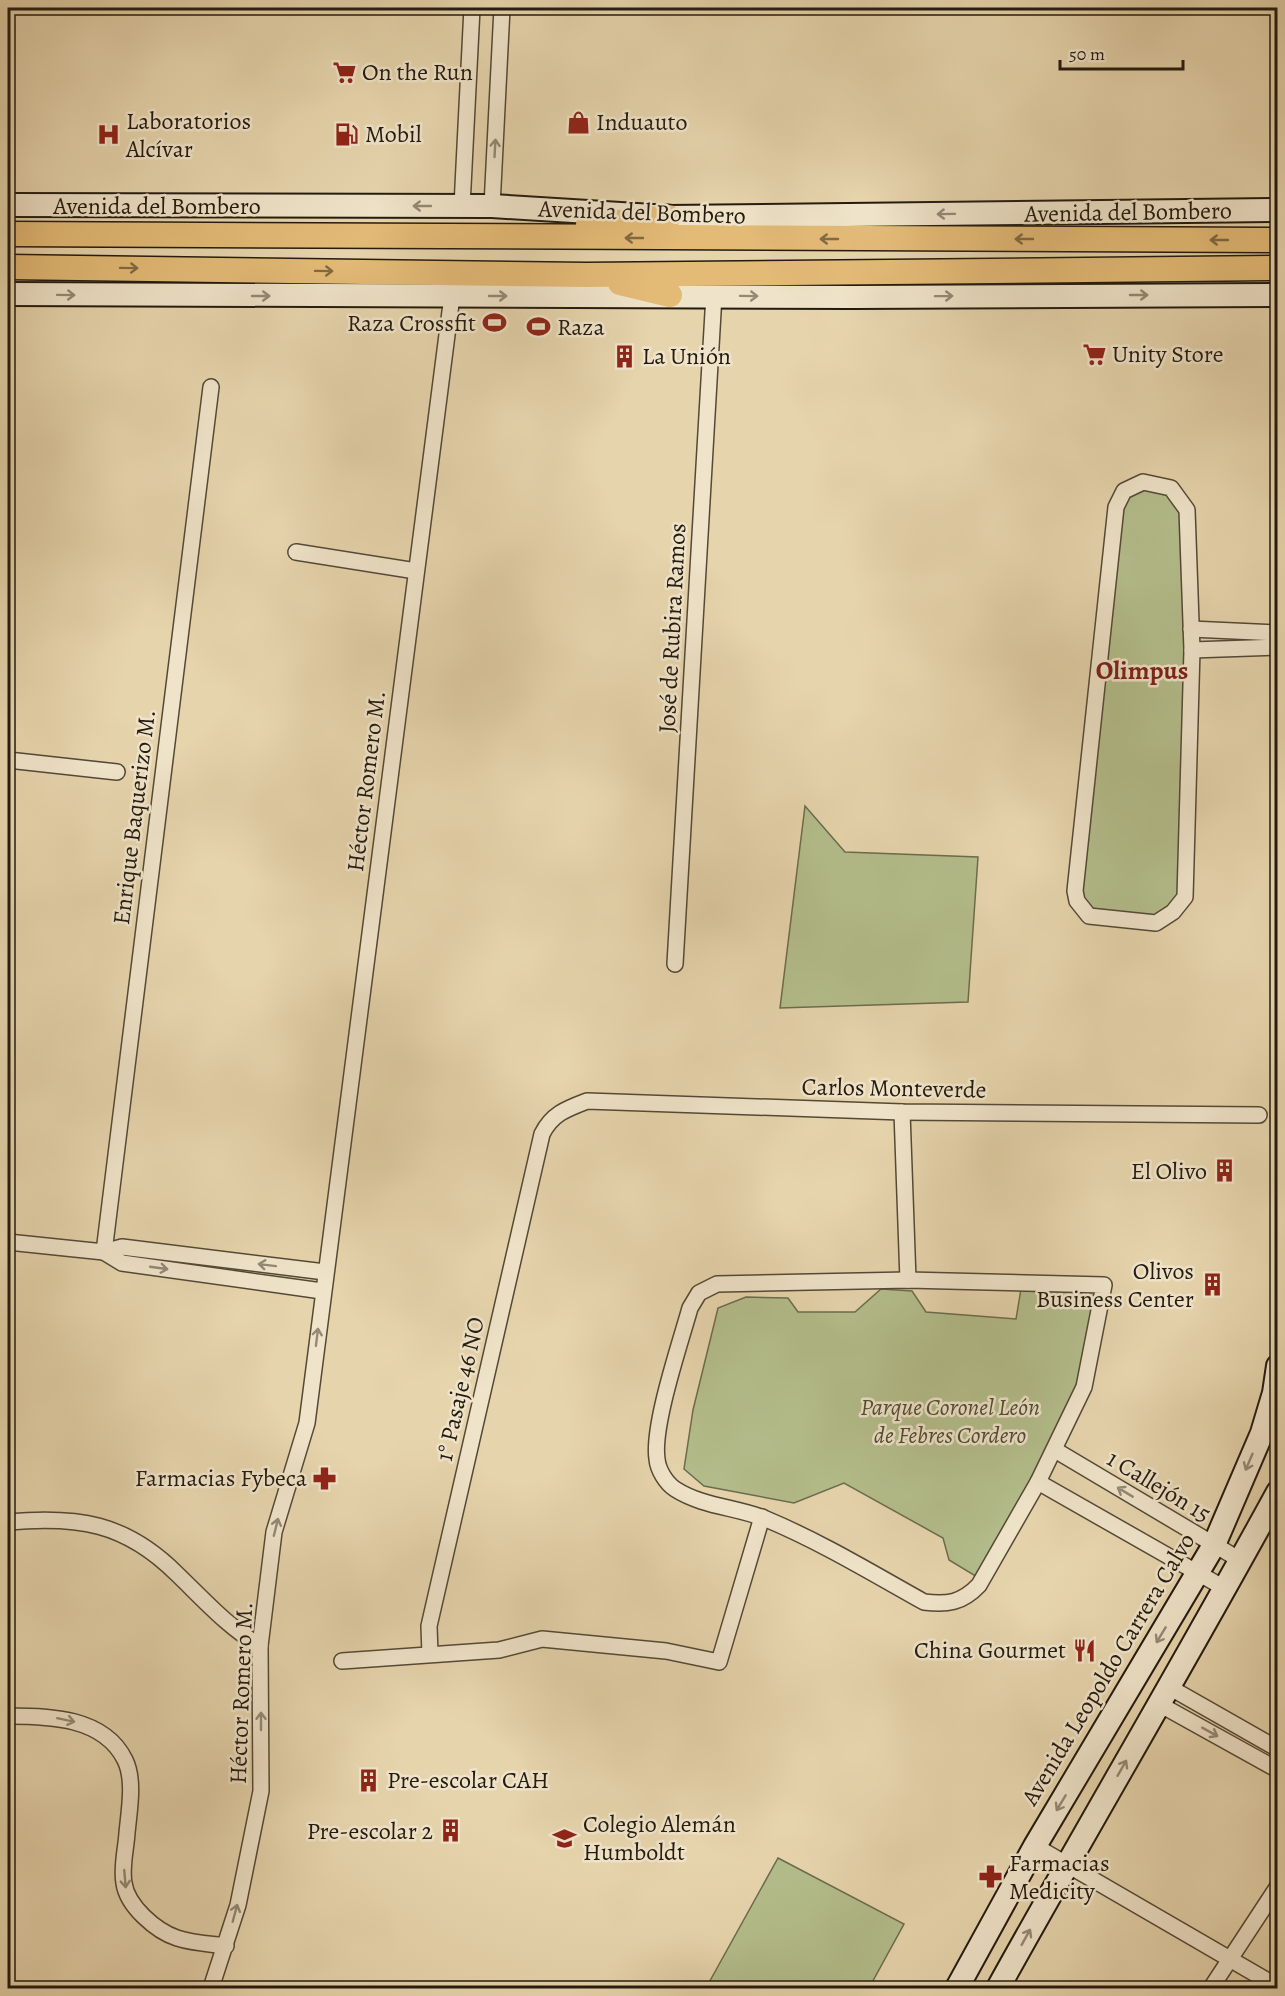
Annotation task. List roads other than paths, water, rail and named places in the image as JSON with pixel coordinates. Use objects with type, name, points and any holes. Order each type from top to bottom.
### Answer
[{"type":"main road","name":"Avenida del Bombero","points":[[8,206],[462,206],[669,217],[1278,210]]},
{"type":"main road","points":[[453,238],[669,217]]},
{"type":"main road","name":"Avenida del Bombero","points":[[8,234],[453,238],[1278,240]]},
{"type":"main road","points":[[453,238],[483,251],[535,261],[1278,259]]},
{"type":"main road","points":[[8,267],[586,274],[1278,268]]},
{"type":"main road","points":[[586,274],[670,295]]},
{"type":"main road","points":[[8,294],[1278,295]]},
{"type":"main road","name":"Avenida Leopoldo Carrera Calvo","points":[[957,1989],[1035,1846],[1214,1545],[1262,1433],[1274,1394],[1278,1366]]},
{"type":"main road","points":[[998,1989],[1066,1864],[1226,1589],[1278,1492]]},
{"type":"street","points":[[462,206],[472,8]]},
{"type":"street","points":[[492,207],[502,8]]},
{"type":"street","name":"José de Rubira Ramos","points":[[675,964],[714,295]]},
{"type":"street","name":"Héctor Romero M.","points":[[211,1989],[226,1947],[261,1791],[260,1646],[274,1532],[307,1423],[322,1291],[452,296]]},
{"type":"street","name":"Enrique Baquerizo M.","points":[[104,1252],[211,387]]},
{"type":"street","points":[[1143,482],[1171,488],[1187,510],[1191,629],[1185,897],[1173,912],[1156,923],[1089,916],[1077,901],[1075,891],[1116,507],[1124,491],[1143,482]]},
{"type":"street","points":[[296,552],[416,571]]},
{"type":"street","points":[[1191,629],[1278,633]]},
{"type":"street","points":[[1192,650],[1278,647]]},
{"type":"street","points":[[8,760],[117,772]]},
{"type":"street","name":"Carlos Monteverde","points":[[542,1134],[549,1120],[563,1110],[587,1101],[902,1112],[1259,1115]]},
{"type":"street","points":[[902,1112],[908,1280]]},
{"type":"street","name":"1° Pasaje 46 NO","points":[[430,1654],[429,1626],[542,1134]]},
{"type":"street","points":[[8,1242],[104,1252],[122,1247],[325,1272]]},
{"type":"street","points":[[104,1252],[122,1263],[322,1291]]},
{"type":"street","points":[[908,1280],[1104,1285],[1084,1387],[1055,1450],[979,1585],[965,1598],[946,1605],[924,1602],[799,1532],[762,1517],[691,1498],[672,1488],[657,1460],[656,1438],[690,1308],[699,1293],[717,1284],[908,1280]]},
{"type":"street","name":"1 Callejón 15","points":[[1055,1450],[1240,1560]]},
{"type":"street","points":[[1038,1482],[1226,1589]]},
{"type":"street","points":[[342,1661],[499,1650],[542,1639],[666,1651],[719,1662],[762,1517]]},
{"type":"street","points":[[8,1522],[75,1520],[129,1538],[168,1565],[238,1633],[260,1646]]},
{"type":"street","points":[[1164,1696],[1278,1749]]},
{"type":"street","points":[[1164,1696],[1278,1770]]},
{"type":"street","points":[[8,1716],[44,1716],[73,1721],[97,1730],[113,1743],[126,1761],[130,1788],[124,1884],[134,1905],[148,1921],[176,1937],[226,1947]]},
{"type":"street","points":[[1035,1846],[1278,1987]]},
{"type":"street","points":[[1211,1989],[1278,1886]]},
{"type":"place","name":"On the Run","points":[[344,72]]},
{"type":"place","name":"Induauto","points":[[578,122]]},
{"type":"place","name":"Mobil","points":[[347,134]]},
{"type":"place","name":"Laboratorios Alcívar","points":[[108,135]]},
{"type":"place","name":"Raza Crossfit","points":[[494,323]]},
{"type":"place","name":"Raza","points":[[539,327]]},
{"type":"place","name":"Unity Store","points":[[1094,354]]},
{"type":"place","name":"La Unión","points":[[624,356]]},
{"type":"place","name":"El Olivo","points":[[1225,1171]]},
{"type":"place","name":"Olivos Business Center","points":[[1212,1285]]},
{"type":"place","name":"Farmacias Fybeca","points":[[325,1478]]},
{"type":"place","name":"China Gourmet","points":[[1084,1650]]},
{"type":"place","name":"Pre-escolar CAH","points":[[369,1780]]},
{"type":"place","name":"Pre-escolar 2","points":[[451,1831]]},
{"type":"place","name":"Colegio Alemán Humboldt","points":[[565,1838]]},
{"type":"place","name":"Farmacias Medicity","points":[[991,1877]]},
{"type":"district","name":"Olimpus","points":[[1142,670]]},
{"type":"park label","name":"Parque Coronel León de Febres Cordero","points":[[950,1421]]}]
